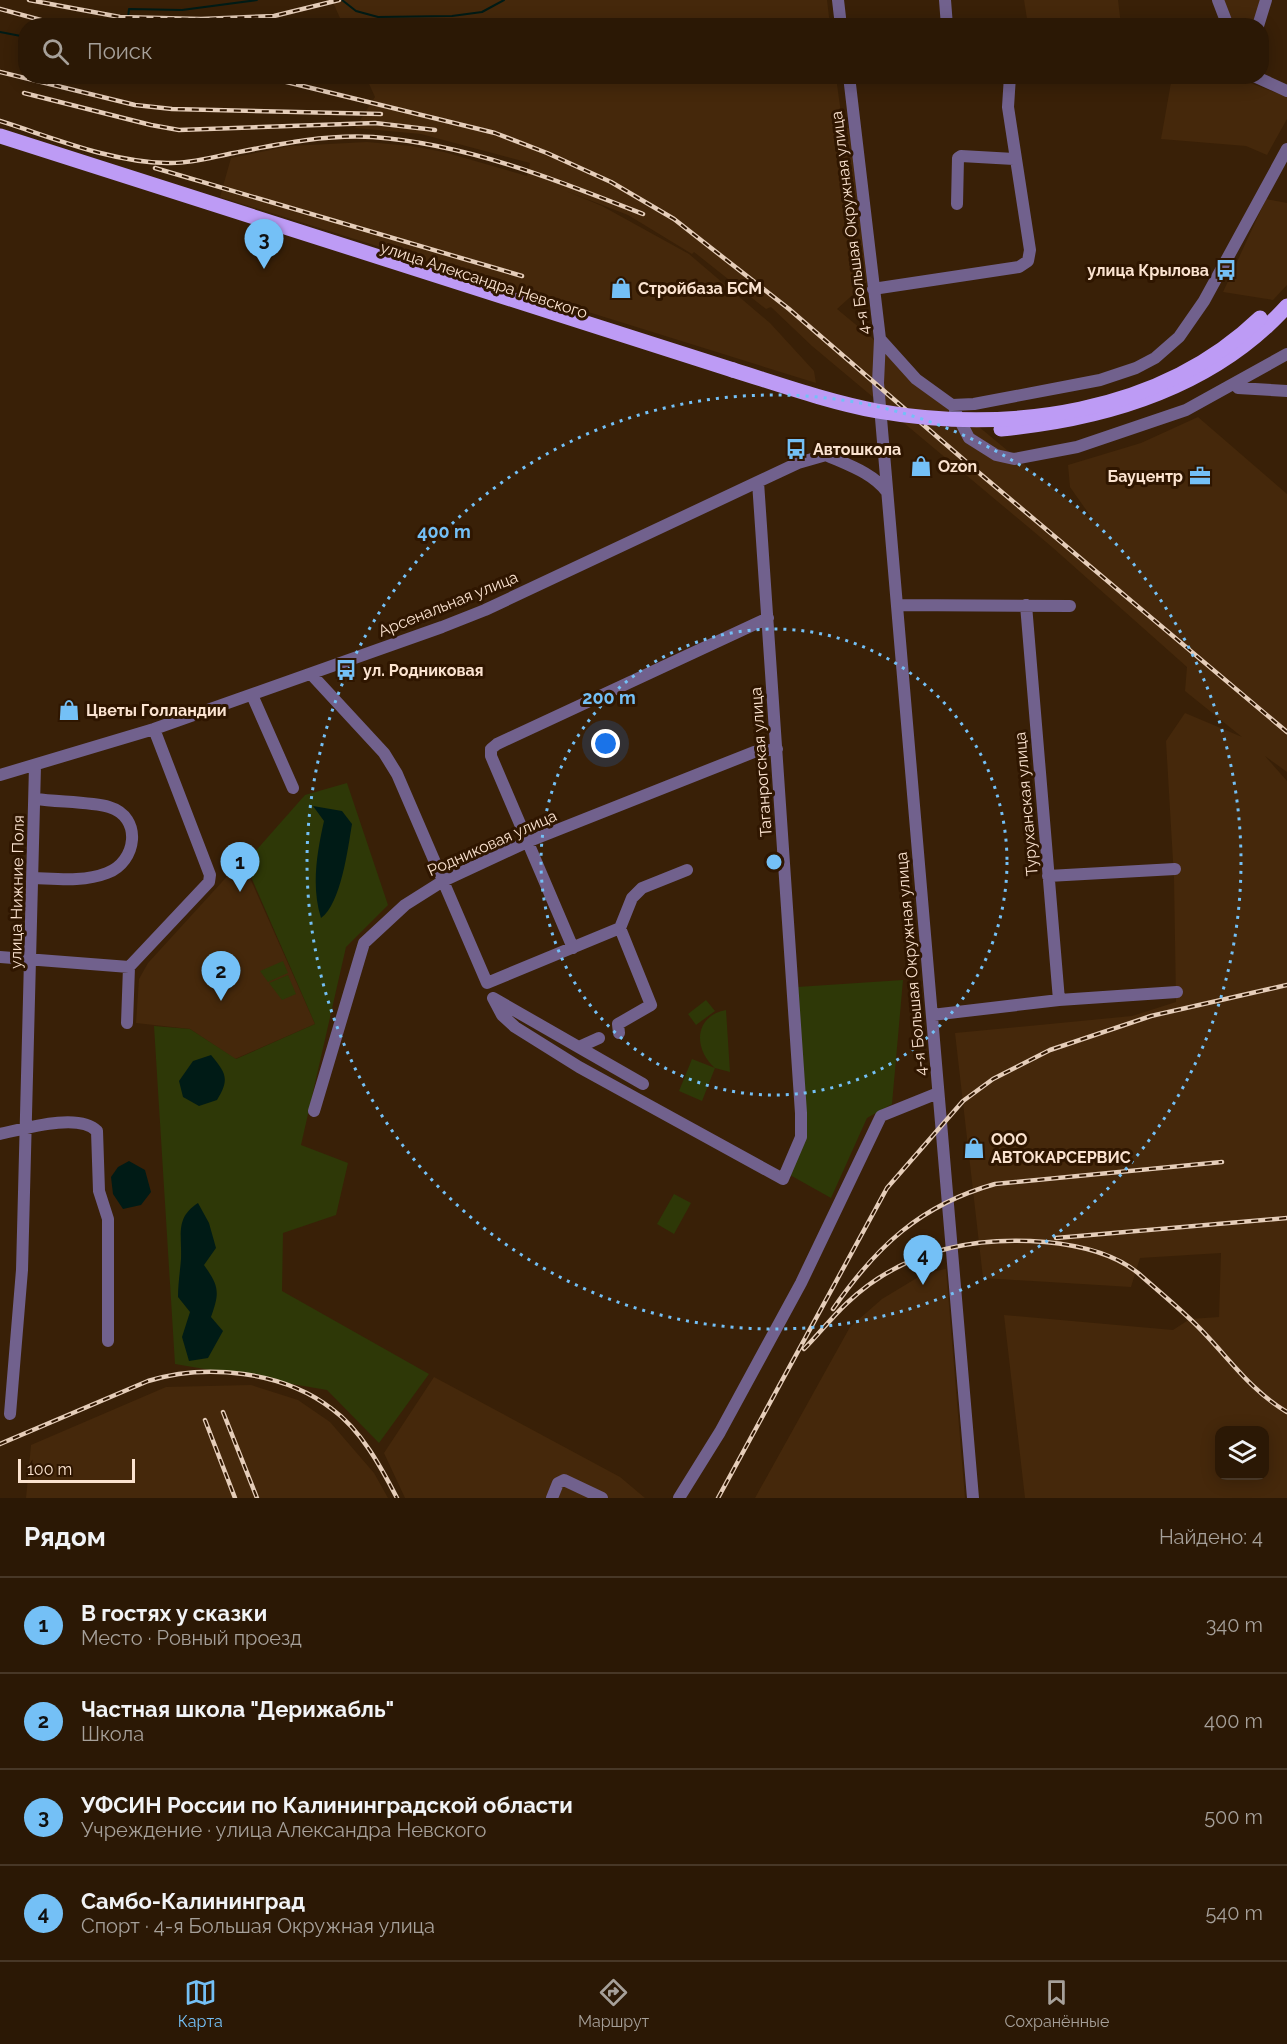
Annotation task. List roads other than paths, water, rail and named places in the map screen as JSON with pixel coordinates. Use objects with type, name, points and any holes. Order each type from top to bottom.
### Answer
[{"type":"main road","points":[[0,136],[733,374]]},
{"type":"main road","name":"улица Александра Невского","points":[[0,145],[733,374],[819,405],[906,426],[953,429],[1011,428],[1051,424],[1095,415],[1161,393],[1217,363],[1263,322]]},
{"type":"main road","points":[[1263,322],[1287,293]]},
{"type":"main road","points":[[1263,322],[1287,306]]},
{"type":"street","points":[[837,0],[840,18]]},
{"type":"street","points":[[945,0],[946,18]]},
{"type":"street","points":[[1218,0],[1225,18]]},
{"type":"street","points":[[1260,18],[1266,0]]},
{"type":"street","points":[[1269,83],[1287,91]]},
{"type":"street","name":"4-я Большая Окружная улица","points":[[850,84],[880,339],[878,383],[973,1498]]},
{"type":"street","points":[[873,289],[1019,267],[1028,261],[1030,250],[1014,159],[1008,107],[1009,84]]},
{"type":"street","points":[[1287,150],[1204,302],[1179,337],[1155,358],[1136,368],[1100,380],[957,405],[967,427],[979,445],[996,455],[1014,459],[1077,447],[1186,410],[1287,354]]},
{"type":"street","points":[[957,204],[958,159],[961,156],[1014,159]]},
{"type":"street","name":"4-я Большая Окружная улица","points":[[880,339],[916,379],[957,405]]},
{"type":"street","points":[[1270,363],[1265,373],[1269,384],[1281,390]]},
{"type":"street","points":[[1235,384],[1238,388],[1281,390]]},
{"type":"street","name":"Арсенальная улица","points":[[0,775],[154,729],[485,610],[798,463],[826,455],[874,479],[887,492]]},
{"type":"street","name":"Таганрогская улица","points":[[493,998],[502,1015],[515,1027],[579,1067],[783,1179],[801,1137],[801,1113],[758,482]]},
{"type":"street","points":[[897,605],[1070,606]]},
{"type":"street","name":"Туруханская улица","points":[[1026,605],[1059,1000]]},
{"type":"street","points":[[573,948],[491,756],[491,749],[497,744],[768,618]]},
{"type":"street","points":[[311,674],[384,753],[397,774],[493,998],[643,1084]]},
{"type":"street","points":[[252,695],[293,788]]},
{"type":"street","points":[[127,1023],[129,967],[209,882],[209,867],[154,729]]},
{"type":"street","name":"Родниковая улица","points":[[314,1111],[364,943],[405,905],[443,881],[527,842],[754,752],[777,749]]},
{"type":"street","name":"улица Нижние Поля","points":[[10,1414],[22,1270],[24,1129],[32,960],[35,766]]},
{"type":"street","points":[[34,878],[88,879],[111,872],[126,859],[132,844],[132,828],[126,817],[110,807],[36,799]]},
{"type":"street","points":[[1048,876],[1175,869]]},
{"type":"street","points":[[619,1032],[618,1024],[622,1019],[651,1005],[620,928],[632,898],[642,888],[687,870]]},
{"type":"street","points":[[487,983],[620,928]]},
{"type":"street","points":[[0,957],[129,967]]},
{"type":"street","points":[[932,1015],[1059,1000],[1177,992]]},
{"type":"street","points":[[579,1047],[599,1038]]},
{"type":"street","points":[[679,1498],[720,1432],[801,1283],[881,1116],[939,1094]]},
{"type":"street","points":[[0,1134],[53,1123],[78,1123],[93,1126],[97,1131],[99,1191],[108,1220],[108,1341]]},
{"type":"street","points":[[552,1498],[558,1483],[564,1480],[602,1498]]},
{"type":"water","points":[[313,806],[342,811],[352,824],[339,888],[328,911],[321,918],[316,882],[317,857],[324,821]]},
{"type":"water","points":[[211,1055],[223,1072],[224,1087],[217,1100],[199,1106],[183,1097],[179,1081],[193,1061]]},
{"type":"water","points":[[129,1161],[145,1170],[151,1192],[141,1205],[123,1209],[113,1194],[111,1177],[118,1167]]},
{"type":"water","points":[[198,1203],[209,1223],[216,1248],[204,1265],[213,1278],[217,1295],[211,1317],[223,1331],[208,1358],[189,1361],[182,1337],[190,1312],[178,1297],[181,1227],[186,1215]]},
{"type":"waterway","points":[[128,18],[129,9],[182,10],[257,0]]},
{"type":"waterway","points":[[342,0],[356,11],[378,17],[452,16],[482,12],[504,0]]},
{"type":"waterway","points":[[0,32],[18,35]]},
{"type":"railway","points":[[29,0],[120,17],[160,18]]},
{"type":"railway","points":[[225,18],[274,16],[339,0]]},
{"type":"railway","points":[[0,9],[33,18]]},
{"type":"railway","points":[[0,72],[18,76]]},
{"type":"railway","points":[[49,84],[135,105],[172,109],[381,114]]},
{"type":"railway","points":[[295,84],[495,133],[547,153],[611,182],[674,219],[789,309],[978,472],[1287,732]]},
{"type":"railway","points":[[24,93],[179,130],[375,123],[435,130]]},
{"type":"railway","points":[[0,121],[103,154],[146,162],[192,161],[321,138],[356,136],[408,141],[443,147],[511,165],[643,214]]},
{"type":"railway","points":[[155,168],[522,276]]},
{"type":"railway","points":[[718,1498],[887,1188],[963,1101],[993,1079],[1050,1050],[1151,1016],[1287,985]]},
{"type":"railway","points":[[833,1309],[866,1266],[902,1231],[922,1216],[968,1193],[995,1184],[1222,1162]]},
{"type":"railway","points":[[1056,1238],[1287,1218]]},
{"type":"railway","points":[[804,1349],[841,1308],[868,1285],[915,1259],[965,1245],[991,1242],[1057,1243],[1106,1255],[1138,1273],[1201,1330],[1259,1392],[1287,1412]]},
{"type":"railway","points":[[0,1444],[148,1381],[194,1372],[243,1374],[291,1386],[332,1409],[361,1438],[397,1498]]},
{"type":"railway","points":[[223,1412],[257,1498]]},
{"type":"railway","points":[[205,1420],[235,1498]]},
{"type":"place","name":"УФСИН России по Калининградской области","points":[[264,269]]},
{"type":"place","name":"улица Крылова","points":[[1226,270]]},
{"type":"place","name":"Стройбаза БСМ","points":[[621,288]]},
{"type":"place","name":"Автошкола","points":[[796,449]]},
{"type":"place","name":"Ozon","points":[[921,466]]},
{"type":"place","name":"Бауцентр","points":[[1200,476]]},
{"type":"place","name":"ул. Родниковая","points":[[346,670]]},
{"type":"place","name":"Цветы Голландии","points":[[69,710]]},
{"type":"place","name":"В гостях у сказки","points":[[240,892]]},
{"type":"place","name":"Частная школа \"Дерижабль\"","points":[[221,1001]]},
{"type":"place","name":"ООО АВТОКАРСЕРВИС","points":[[974,1148]]},
{"type":"place","name":"Самбо-Калининград","points":[[923,1285]]}]
